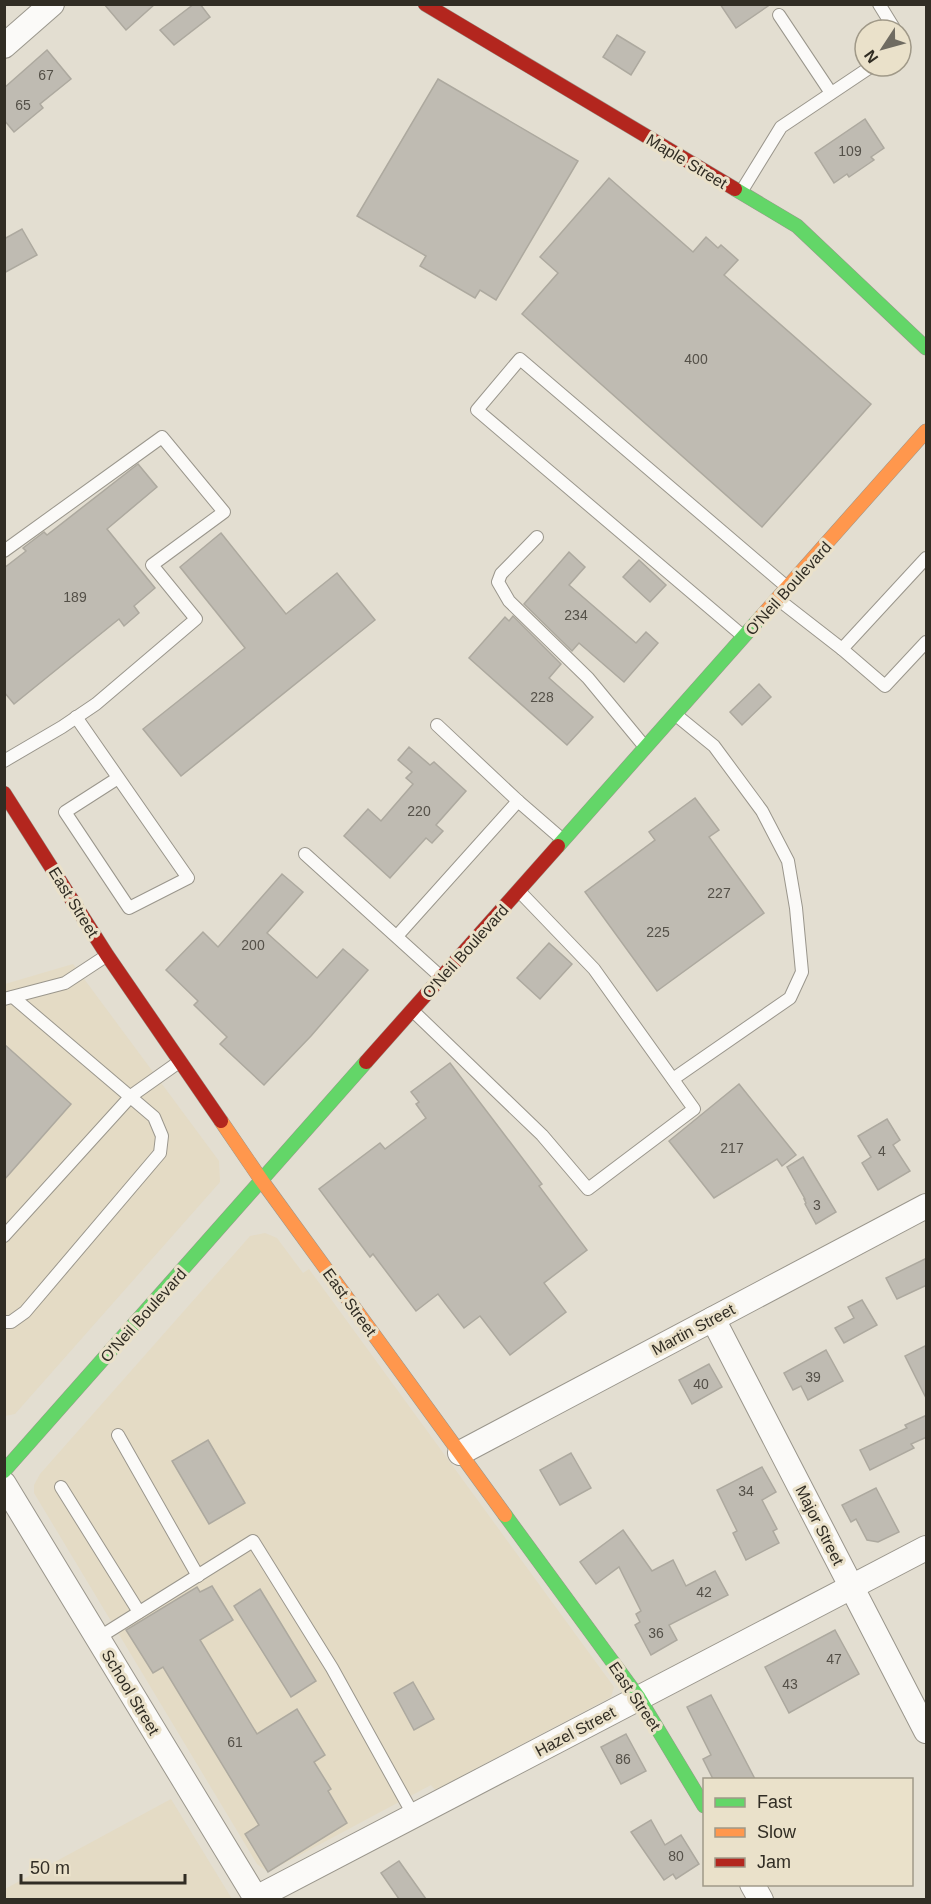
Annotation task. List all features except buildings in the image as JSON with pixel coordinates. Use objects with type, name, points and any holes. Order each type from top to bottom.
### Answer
[{"type":"main road","name":"Maple Street","points":[[425,4],[797,226],[927,348]]},
{"type":"main road","name":"O'Neil Boulevard","points":[[4,1471],[927,431]]},
{"type":"main road","name":"East Street","points":[[4,793],[107,956],[262,1181],[639,1698],[703,1803]]},
{"type":"street","points":[[4,46],[52,4]]},
{"type":"street","name":"Martin Street","points":[[460,1453],[927,1206]]},
{"type":"street","name":"Major Street","points":[[713,1319],[927,1731]]},
{"type":"street","name":"School Street","points":[[4,1484],[256,1899]]},
{"type":"street","name":"Hazel Street","points":[[256,1899],[927,1548]]},
{"type":"lane","points":[[879,4],[888,18]]},
{"type":"lane","points":[[779,15],[831,93]]},
{"type":"lane","points":[[740,193],[781,127],[854,78]]},
{"type":"lane","points":[[744,637],[477,410],[520,359],[788,587]]},
{"type":"lane","points":[[4,551],[162,437],[224,512],[152,565],[196,619],[96,704],[4,761]]},
{"type":"lane","points":[[537,537],[501,574],[498,582],[509,601],[588,678],[646,748]]},
{"type":"lane","points":[[842,649],[927,558]]},
{"type":"lane","points":[[778,599],[885,686],[927,642]]},
{"type":"lane","points":[[673,1080],[790,998],[802,972],[796,908],[788,861],[762,810],[714,746],[676,714]]},
{"type":"lane","points":[[76,717],[188,879],[129,908],[65,812],[118,778]]},
{"type":"lane","points":[[437,724],[564,841]]},
{"type":"lane","points":[[397,936],[518,801]]},
{"type":"lane","points":[[305,854],[442,978]]},
{"type":"lane","points":[[412,1011],[542,1135],[588,1189],[694,1109],[594,969],[519,891]]},
{"type":"lane","points":[[9,998],[65,983],[107,956]]},
{"type":"lane","points":[[4,1322],[11,1322],[25,1312],[160,1153],[162,1136],[154,1117],[9,998]]},
{"type":"lane","points":[[4,1236],[130,1096],[180,1062]]},
{"type":"lane","points":[[118,1435],[198,1576]]},
{"type":"lane","points":[[61,1487],[139,1612]]},
{"type":"lane","points":[[98,1638],[253,1541],[332,1668],[414,1816]]},
{"type":"shaded area","points":[[73,964],[219,1161],[220,1182],[15,1414],[5,1416],[5,984]]},
{"type":"shaded area","points":[[265,1233],[277,1238],[303,1273],[309,1269],[614,1687],[611,1697],[435,1790],[431,1785],[268,1872],[257,1864],[34,1493],[34,1485],[40,1474],[250,1236]]},
{"type":"shaded area","points":[[171,1799],[232,1899],[5,1899],[5,1889]]},
{"type":"traffic: fast","points":[[735,189],[797,226],[926,348]]},
{"type":"traffic: fast","points":[[558,846],[761,617]]},
{"type":"traffic: fast","points":[[4,1471],[366,1062]]},
{"type":"traffic: fast","points":[[505,1515],[639,1698],[703,1804]]},
{"type":"traffic: slow","points":[[761,617],[926,431]]},
{"type":"traffic: slow","points":[[221,1121],[262,1181],[505,1515]]},
{"type":"traffic: jam","points":[[425,4],[735,189]]},
{"type":"traffic: jam","points":[[4,793],[107,955],[221,1121]]},
{"type":"traffic: jam","points":[[366,1062],[558,846]]}]
